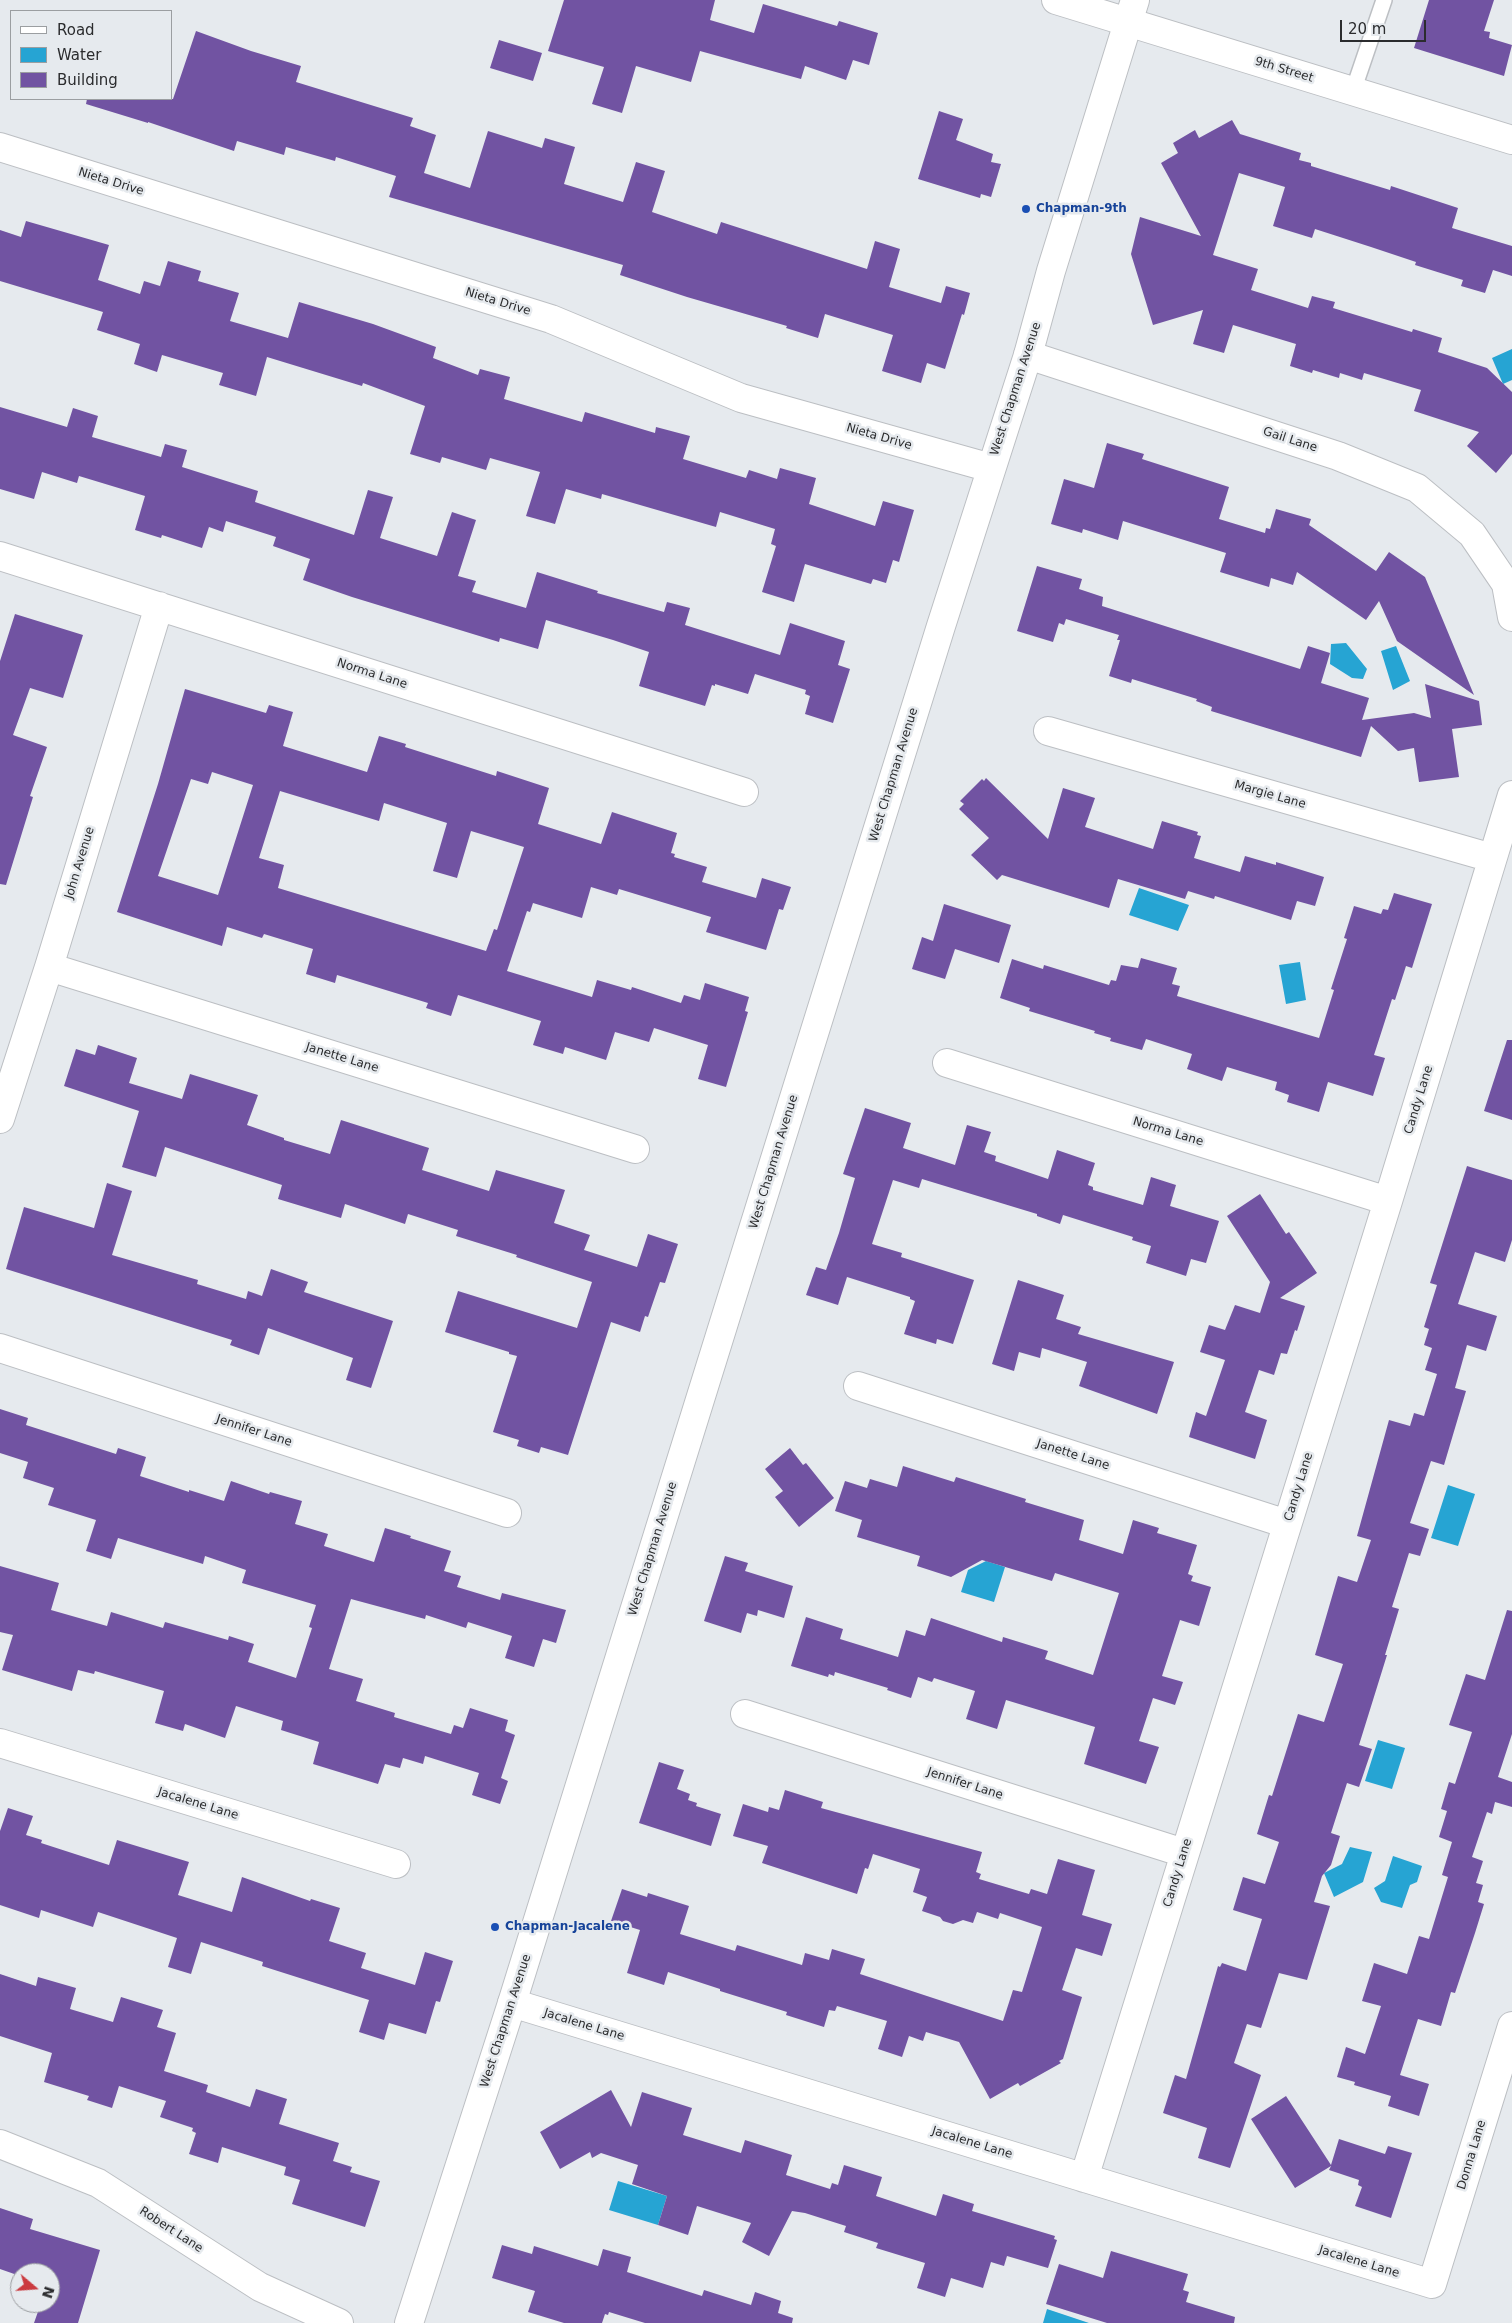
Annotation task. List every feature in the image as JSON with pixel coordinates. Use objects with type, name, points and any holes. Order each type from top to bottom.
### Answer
[{"type":"street","name":"9th Street","points":[[1056,0],[1131,11],[1353,91],[1512,140]]},
{"type":"street","name":"West Chapman Avenue","points":[[409,2323],[512,2003],[991,468],[1028,355],[1051,271],[1131,11]]},
{"type":"street","name":"Nieta Drive","points":[[0,147],[551,318],[741,398],[991,468]]},
{"type":"street","name":"Gail Lane","points":[[1028,355],[1338,456],[1417,488],[1472,534],[1509,583]]},
{"type":"street","name":"Norma Lane","points":[[0,556],[744,792]]},
{"type":"street","points":[[1509,583],[1512,617]]},
{"type":"street","name":"John Avenue","points":[[0,1119],[49,967],[159,606]]},
{"type":"street","name":"Margie Lane","points":[[1048,731],[1492,858]]},
{"type":"street","name":"Candy Lane","points":[[1084,2178],[1512,796]]},
{"type":"street","name":"Janette Lane","points":[[49,967],[635,1149]]},
{"type":"street","name":"Norma Lane","points":[[947,1064],[1388,1201]]},
{"type":"street","name":"Jennifer Lane","points":[[0,1348],[507,1513]]},
{"type":"street","name":"Janette Lane","points":[[858,1386],[1287,1524]]},
{"type":"street","name":"Jennifer Lane","points":[[745,1714],[1184,1853]]},
{"type":"street","name":"Jacalene Lane","points":[[0,1743],[396,1864]]},
{"type":"street","name":"Jacalene Lane","points":[[512,2003],[1432,2284]]},
{"type":"street","name":"Donna Lane","points":[[1432,2284],[1512,2026]]},
{"type":"street","name":"Robert Lane","points":[[0,2144],[98,2183],[260,2287],[339,2323]]},
{"type":"lane","points":[[1353,91],[1384,0]]},
{"type":"water","points":[[1512,349],[1512,380],[1503,384],[1492,358]]},
{"type":"water","points":[[1346,643],[1367,669],[1363,679],[1352,678],[1330,664],[1331,644]]},
{"type":"water","points":[[1396,646],[1410,681],[1393,690],[1381,651]]},
{"type":"water","points":[[1139,888],[1189,905],[1178,931],[1129,915]]},
{"type":"water","points":[[1300,962],[1306,1000],[1286,1004],[1279,965]]},
{"type":"water","points":[[1448,1485],[1475,1494],[1458,1546],[1431,1538]]},
{"type":"water","points":[[986,1561],[1005,1567],[994,1602],[961,1592],[968,1570]]},
{"type":"water","points":[[1378,1740],[1405,1748],[1392,1789],[1365,1781]]},
{"type":"water","points":[[1350,1847],[1372,1852],[1363,1882],[1334,1897],[1324,1873],[1342,1864]]},
{"type":"water","points":[[1393,1856],[1422,1866],[1417,1882],[1410,1885],[1402,1908],[1381,1902],[1374,1888],[1385,1881]]},
{"type":"water","points":[[618,2181],[667,2196],[658,2225],[609,2210]]},
{"type":"water","points":[[1047,2309],[1089,2323],[1043,2323]]},
{"type":"building","points":[[564,0],[715,0],[710,20],[754,33],[763,4],[837,26],[839,21],[878,33],[869,65],[853,60],[846,80],[805,66],[801,79],[700,51],[691,82],[636,66],[622,113],[592,104],[604,67],[548,51]]},
{"type":"building","points":[[1429,0],[1494,0],[1484,31],[1490,32],[1489,38],[1512,45],[1504,76],[1414,48]]},
{"type":"building","points":[[196,31],[251,51],[301,66],[296,82],[413,118],[410,126],[436,135],[424,173],[470,188],[488,131],[542,148],[545,138],[575,147],[564,184],[623,202],[636,162],[665,171],[652,212],[717,234],[721,222],[867,269],[875,241],[900,249],[889,287],[941,303],[946,286],[970,293],[945,369],[927,363],[921,383],[882,371],[893,335],[825,314],[818,338],[786,328],[787,326],[620,275],[623,265],[389,197],[396,176],[336,157],[335,161],[286,147],[284,155],[237,141],[234,151],[148,122],[86,104],[87,100],[173,99]]},
{"type":"building","points":[[499,40],[542,53],[533,81],[490,68]]},
{"type":"building","points":[[939,111],[963,119],[956,140],[993,154],[991,162],[1001,164],[991,197],[981,194],[980,198],[918,179]]},
{"type":"building","points":[[1232,120],[1240,134],[1301,153],[1299,160],[1311,163],[1311,166],[1390,190],[1391,186],[1458,208],[1452,228],[1512,246],[1512,276],[1493,270],[1485,293],[1461,286],[1463,280],[1415,265],[1416,262],[1315,229],[1312,238],[1273,226],[1285,187],[1239,173],[1213,255],[1258,269],[1251,290],[1308,308],[1312,296],[1335,302],[1333,308],[1412,332],[1413,329],[1442,338],[1438,352],[1487,368],[1512,392],[1512,454],[1496,473],[1467,446],[1479,432],[1414,411],[1421,390],[1364,373],[1362,380],[1340,373],[1339,378],[1313,370],[1312,373],[1290,366],[1296,344],[1233,325],[1224,353],[1193,344],[1203,310],[1153,325],[1131,254],[1140,217],[1201,236],[1161,163],[1178,153],[1173,143],[1195,130],[1199,138]]},
{"type":"building","points":[[26,221],[109,245],[98,280],[140,294],[144,281],[160,286],[168,261],[201,271],[198,281],[239,293],[230,321],[288,338],[299,302],[373,324],[436,347],[433,358],[478,375],[480,369],[510,377],[504,399],[582,422],[585,412],[655,433],[656,427],[690,436],[683,459],[746,478],[749,470],[777,479],[780,468],[816,478],[809,504],[875,526],[883,501],[914,510],[899,562],[893,560],[886,583],[873,579],[871,584],[805,564],[794,602],[762,592],[776,546],[771,544],[775,529],[720,512],[716,527],[602,494],[601,499],[566,489],[555,524],[526,516],[540,472],[490,458],[486,470],[442,457],[440,463],[410,454],[425,406],[363,383],[362,386],[267,357],[256,396],[219,385],[223,373],[162,355],[157,372],[134,364],[140,344],[97,330],[103,312],[0,281],[0,230],[21,237]]},
{"type":"building","points":[[0,407],[67,427],[73,408],[98,416],[92,437],[161,457],[165,444],[187,450],[182,467],[258,491],[255,502],[354,535],[368,490],[393,497],[380,538],[437,556],[452,512],[476,520],[458,576],[476,581],[472,592],[526,608],[537,572],[598,591],[597,593],[664,612],[667,602],[690,608],[685,625],[780,655],[790,623],[845,641],[838,665],[850,669],[833,723],[805,714],[810,696],[805,694],[806,690],[755,674],[748,694],[715,684],[715,686],[712,685],[705,706],[639,686],[649,652],[613,640],[546,620],[538,649],[500,638],[499,642],[352,597],[303,580],[310,559],[273,546],[276,537],[226,521],[223,532],[209,527],[202,548],[162,535],[161,538],[135,530],[145,496],[79,476],[77,483],[42,472],[34,499],[0,489]]},
{"type":"building","points":[[1107,443],[1144,454],[1142,459],[1229,487],[1219,519],[1265,533],[1266,528],[1270,529],[1276,509],[1311,519],[1309,525],[1376,571],[1389,552],[1425,577],[1474,695],[1397,641],[1379,601],[1366,620],[1297,572],[1293,585],[1271,578],[1269,587],[1220,572],[1226,553],[1123,521],[1118,540],[1083,529],[1082,533],[1051,524],[1064,479],[1094,488]]},
{"type":"building","points":[[1037,566],[1082,579],[1079,589],[1103,597],[1102,606],[1300,669],[1308,646],[1330,653],[1321,683],[1369,698],[1362,720],[1414,713],[1431,718],[1425,684],[1479,701],[1482,725],[1452,729],[1459,777],[1419,782],[1414,748],[1398,751],[1371,726],[1361,757],[1211,711],[1212,707],[1196,701],[1197,699],[1132,679],[1131,683],[1109,676],[1120,640],[1117,640],[1119,635],[1066,619],[1064,625],[1059,623],[1053,642],[1017,631]]},
{"type":"building","points":[[15,614],[83,635],[63,698],[30,688],[13,735],[47,747],[30,796],[33,797],[6,885],[0,884],[0,661]]},
{"type":"building","points":[[185,689],[266,713],[269,705],[293,712],[283,746],[367,772],[379,736],[406,744],[405,747],[496,776],[497,771],[549,788],[538,824],[601,844],[612,812],[677,833],[671,853],[675,854],[674,857],[707,867],[702,882],[756,898],[762,878],[791,887],[783,910],[779,909],[766,950],[706,932],[711,917],[619,889],[617,895],[591,887],[582,918],[533,903],[530,912],[527,911],[507,971],[592,997],[597,980],[631,990],[632,987],[681,1003],[684,995],[700,1000],[705,983],[749,997],[745,1011],[748,1012],[726,1087],[698,1079],[708,1045],[654,1028],[649,1042],[615,1032],[606,1060],[565,1047],[563,1054],[533,1045],[541,1021],[458,995],[451,1016],[426,1008],[428,1003],[337,975],[335,983],[306,974],[313,949],[264,934],[262,938],[227,927],[222,946],[117,912],[158,784]],"holes":[[[212,772],[253,785],[218,895],[158,876],[191,779],[208,784]],[[280,791],[379,821],[384,803],[447,823],[433,871],[457,878],[471,831],[524,847],[497,930],[494,929],[486,951],[278,888],[284,865],[259,858]]]},
{"type":"building","points":[[986,778],[1048,839],[1063,788],[1095,798],[1085,827],[1153,849],[1162,821],[1198,832],[1197,835],[1201,836],[1194,858],[1240,872],[1245,856],[1276,865],[1276,862],[1324,877],[1315,906],[1297,901],[1291,920],[1215,896],[1214,899],[1188,891],[1185,899],[1118,879],[1109,908],[1002,875],[997,880],[971,855],[989,838],[959,809],[964,804],[960,801],[982,779],[984,781]]},
{"type":"building","points":[[1394,893],[1432,904],[1412,968],[1406,966],[1395,1000],[1392,999],[1374,1055],[1385,1058],[1373,1096],[1328,1082],[1319,1112],[1287,1102],[1289,1095],[1275,1090],[1277,1082],[1227,1067],[1222,1081],[1187,1069],[1192,1054],[1146,1039],[1142,1050],[1110,1041],[1111,1038],[1094,1033],[1095,1031],[1029,1011],[1030,1008],[1000,998],[1012,959],[1043,969],[1044,965],[1109,985],[1111,980],[1116,981],[1121,965],[1138,968],[1141,958],[1177,968],[1172,984],[1180,986],[1177,996],[1319,1038],[1334,990],[1331,989],[1347,939],[1344,938],[1354,906],[1381,914],[1383,909],[1388,910]]},
{"type":"building","points":[[944,904],[1011,925],[999,963],[955,949],[945,979],[912,969],[922,937],[933,941]]},
{"type":"building","points":[[1507,1040],[1512,1040],[1512,1120],[1484,1111]]},
{"type":"building","points":[[98,1045],[137,1058],[129,1083],[182,1099],[190,1074],[258,1095],[247,1125],[284,1138],[284,1140],[330,1154],[341,1120],[429,1148],[422,1170],[489,1191],[496,1170],[565,1190],[554,1223],[590,1235],[584,1250],[637,1267],[648,1234],[678,1244],[665,1283],[660,1282],[648,1317],[645,1316],[640,1332],[611,1322],[568,1455],[541,1447],[539,1453],[517,1446],[519,1440],[493,1432],[517,1356],[445,1332],[458,1291],[577,1328],[592,1282],[516,1257],[517,1255],[456,1236],[458,1230],[408,1214],[405,1224],[345,1204],[341,1218],[278,1199],[282,1185],[165,1147],[156,1177],[122,1167],[139,1111],[64,1086],[76,1049],[95,1055]]},
{"type":"building","points":[[865,1108],[911,1123],[903,1148],[955,1165],[967,1125],[991,1132],[984,1152],[996,1156],[995,1161],[1048,1179],[1057,1150],[1095,1163],[1088,1185],[1093,1187],[1093,1190],[1143,1205],[1151,1177],[1176,1185],[1170,1206],[1219,1221],[1206,1263],[1191,1259],[1186,1276],[1146,1263],[1151,1246],[1132,1240],[1133,1237],[1063,1215],[1060,1224],[1037,1216],[1037,1214],[922,1179],[919,1188],[893,1180],[872,1244],[902,1253],[901,1257],[974,1280],[953,1344],[937,1339],[936,1344],[904,1334],[915,1301],[910,1299],[910,1297],[847,1277],[838,1305],[806,1295],[816,1267],[826,1270],[839,1233],[855,1178],[843,1174]]},
{"type":"building","points":[[1467,1166],[1512,1180],[1512,1240],[1505,1262],[1475,1252],[1458,1304],[1497,1316],[1486,1351],[1467,1345],[1455,1388],[1466,1391],[1444,1465],[1431,1461],[1410,1523],[1429,1529],[1420,1556],[1409,1553],[1392,1607],[1399,1609],[1359,1745],[1372,1749],[1359,1787],[1347,1783],[1331,1833],[1340,1836],[1331,1865],[1322,1876],[1314,1902],[1330,1906],[1307,1980],[1279,1973],[1261,2028],[1247,2024],[1234,2063],[1261,2075],[1230,2168],[1198,2158],[1207,2128],[1163,2113],[1175,2075],[1186,2079],[1218,1966],[1220,1967],[1222,1963],[1246,1971],[1262,1919],[1233,1910],[1243,1877],[1265,1884],[1279,1842],[1257,1834],[1269,1795],[1272,1796],[1298,1714],[1324,1722],[1343,1664],[1315,1655],[1338,1576],[1357,1582],[1371,1540],[1357,1536],[1389,1420],[1410,1426],[1414,1413],[1424,1416],[1437,1374],[1425,1370],[1432,1348],[1424,1345],[1429,1329],[1424,1327],[1437,1285],[1430,1283]]},
{"type":"building","points":[[107,1183],[132,1191],[112,1255],[198,1280],[197,1284],[246,1299],[248,1291],[262,1296],[271,1269],[308,1282],[304,1292],[393,1321],[371,1388],[346,1380],[353,1358],[268,1328],[259,1355],[230,1345],[232,1340],[6,1269],[24,1207],[94,1228]]},
{"type":"building","points":[[1260,1194],[1286,1234],[1289,1232],[1317,1273],[1280,1298],[1305,1306],[1287,1354],[1281,1353],[1274,1375],[1259,1370],[1245,1412],[1267,1420],[1255,1459],[1189,1437],[1196,1412],[1206,1416],[1225,1360],[1200,1352],[1209,1325],[1225,1330],[1235,1305],[1260,1313],[1270,1282],[1227,1216]]},
{"type":"building","points":[[1018,1280],[1064,1295],[1056,1319],[1081,1327],[1078,1334],[1174,1362],[1157,1414],[1079,1386],[1087,1362],[1042,1348],[1040,1358],[1019,1352],[1014,1371],[992,1364]]},
{"type":"building","points":[[0,1409],[28,1418],[26,1425],[116,1454],[118,1448],[146,1457],[140,1476],[189,1492],[189,1490],[224,1501],[231,1481],[269,1494],[270,1492],[302,1501],[295,1524],[328,1534],[324,1546],[374,1562],[385,1528],[451,1551],[444,1571],[461,1576],[457,1587],[500,1600],[502,1593],[566,1610],[556,1643],[543,1639],[534,1667],[505,1658],[512,1636],[468,1622],[466,1628],[426,1615],[425,1619],[351,1599],[329,1669],[363,1679],[356,1701],[395,1713],[394,1717],[451,1734],[454,1725],[463,1728],[470,1708],[508,1720],[505,1731],[515,1735],[501,1778],[508,1781],[500,1804],[472,1795],[479,1773],[425,1756],[423,1764],[403,1758],[400,1768],[385,1764],[378,1784],[313,1764],[319,1742],[281,1730],[283,1721],[236,1706],[225,1738],[185,1724],[183,1731],[155,1723],[164,1691],[95,1671],[94,1674],[78,1670],[72,1691],[2,1670],[13,1635],[0,1632],[0,1566],[59,1583],[51,1610],[107,1626],[111,1612],[163,1628],[165,1622],[228,1640],[229,1636],[254,1644],[248,1662],[296,1678],[312,1628],[309,1627],[316,1605],[242,1583],[246,1570],[205,1556],[203,1564],[118,1538],[111,1559],[86,1551],[96,1520],[48,1505],[54,1488],[23,1478],[28,1462],[0,1453]]},
{"type":"building","points":[[790,1448],[803,1465],[806,1463],[834,1498],[799,1527],[775,1497],[783,1491],[765,1469]]},
{"type":"building","points":[[903,1466],[954,1482],[956,1477],[1026,1499],[1025,1502],[1084,1520],[1079,1540],[1123,1554],[1133,1520],[1159,1528],[1157,1533],[1197,1545],[1188,1574],[1193,1576],[1191,1581],[1211,1587],[1199,1626],[1180,1620],[1162,1676],[1183,1682],[1175,1705],[1153,1698],[1139,1741],[1159,1747],[1146,1784],[1084,1764],[1095,1727],[1006,1700],[997,1729],[966,1719],[975,1691],[934,1678],[932,1682],[918,1677],[911,1698],[887,1690],[888,1688],[835,1672],[834,1676],[829,1674],[828,1677],[791,1666],[806,1617],[843,1629],[840,1639],[898,1657],[906,1630],[925,1636],[931,1618],[1002,1642],[1003,1637],[1048,1651],[1045,1659],[1093,1675],[1119,1593],[1055,1573],[1052,1581],[982,1560],[951,1577],[917,1566],[920,1556],[857,1537],[862,1520],[835,1511],[845,1481],[867,1488],[870,1479],[897,1487]]},
{"type":"building","points":[[725,1556],[748,1563],[745,1571],[793,1586],[784,1618],[758,1610],[757,1616],[747,1613],[741,1633],[704,1621]]},
{"type":"building","points":[[1507,1610],[1512,1611],[1512,1734],[1498,1777],[1512,1782],[1512,1807],[1495,1802],[1492,1814],[1487,1812],[1472,1857],[1483,1861],[1476,1883],[1483,1885],[1478,1902],[1484,1904],[1475,1933],[1455,1993],[1451,1992],[1441,2026],[1418,2019],[1400,2075],[1429,2084],[1419,2116],[1388,2106],[1391,2096],[1354,2085],[1355,2082],[1337,2077],[1346,2047],[1365,2054],[1381,2006],[1362,2001],[1374,1963],[1407,1974],[1419,1936],[1429,1939],[1448,1877],[1442,1875],[1452,1842],[1439,1837],[1447,1811],[1441,1809],[1449,1782],[1455,1784],[1472,1732],[1449,1725],[1466,1674],[1485,1680]]},
{"type":"building","points":[[659,1762],[684,1770],[677,1789],[690,1794],[688,1800],[697,1803],[696,1806],[721,1814],[711,1846],[639,1823]]},
{"type":"building","points":[[785,1790],[823,1802],[821,1808],[982,1852],[976,1872],[981,1874],[979,1879],[1029,1894],[1031,1889],[1047,1894],[1058,1859],[1095,1870],[1082,1915],[1112,1924],[1102,1956],[1076,1948],[1062,1990],[1082,1997],[1063,2059],[1059,2061],[1061,2063],[1020,2086],[1018,2083],[990,2099],[959,2042],[926,2032],[923,2041],[909,2036],[902,2057],[878,2049],[887,2021],[837,2006],[835,2011],[829,2010],[824,2027],[786,2015],[787,2012],[668,1972],[664,1985],[627,1973],[640,1930],[611,1921],[622,1889],[647,1897],[648,1893],[689,1906],[680,1934],[735,1951],[737,1945],[802,1965],[805,1953],[829,1960],[832,1949],[865,1959],[860,1974],[1003,2021],[1013,1990],[1022,1992],[1042,1927],[1000,1913],[998,1919],[977,1912],[973,1923],[963,1920],[953,1924],[943,1921],[940,1917],[922,1911],[927,1897],[913,1892],[920,1869],[873,1854],[868,1869],[865,1868],[857,1894],[762,1863],[768,1846],[733,1836],[743,1804],[768,1812],[769,1807],[779,1810]]},
{"type":"building","points":[[8,1808],[33,1816],[26,1835],[42,1840],[41,1843],[109,1865],[117,1840],[189,1862],[178,1895],[232,1912],[242,1877],[310,1901],[311,1899],[340,1908],[329,1941],[366,1953],[361,1968],[415,1985],[425,1952],[453,1961],[440,2002],[436,2001],[426,2034],[389,2023],[384,2040],[359,2032],[369,2000],[262,1966],[263,1962],[201,1942],[191,1974],[168,1967],[177,1938],[98,1912],[93,1927],[41,1910],[39,1918],[0,1905],[0,1831]]},
{"type":"building","points":[[0,1974],[36,1986],[38,1977],[76,1988],[70,2009],[113,2022],[121,1997],[163,2010],[157,2027],[176,2033],[164,2071],[208,2085],[206,2092],[250,2107],[256,2089],[287,2099],[279,2124],[339,2143],[333,2161],[352,2167],[350,2172],[380,2181],[365,2227],[292,2204],[300,2180],[284,2175],[286,2167],[222,2147],[218,2163],[189,2154],[196,2133],[192,2131],[193,2128],[160,2117],[166,2101],[119,2086],[112,2108],[87,2100],[89,2096],[44,2082],[52,2053],[0,2036]]},
{"type":"building","points":[[611,2090],[631,2127],[642,2092],[692,2108],[683,2135],[741,2153],[745,2140],[792,2155],[786,2175],[830,2189],[832,2183],[838,2185],[844,2165],[882,2177],[876,2196],[936,2216],[943,2194],[974,2204],[972,2211],[1055,2236],[1054,2239],[1057,2240],[1048,2268],[1007,2256],[1004,2266],[991,2262],[983,2288],[951,2278],[945,2297],[917,2288],[925,2263],[876,2248],[878,2243],[844,2232],[846,2226],[805,2213],[792,2211],[769,2256],[742,2242],[751,2223],[697,2206],[688,2235],[658,2225],[667,2196],[632,2184],[638,2165],[601,2153],[592,2158],[590,2152],[560,2169],[540,2132]]},
{"type":"building","points":[[1286,2096],[1331,2165],[1339,2139],[1385,2154],[1388,2146],[1412,2153],[1391,2218],[1355,2206],[1362,2187],[1358,2185],[1359,2180],[1329,2170],[1331,2166],[1295,2188],[1251,2119]]},
{"type":"building","points":[[0,2208],[33,2219],[30,2229],[100,2250],[78,2323],[34,2323],[38,2313],[60,2313],[60,2263],[10,2263],[10,2272],[0,2269]]},
{"type":"building","points":[[502,2245],[532,2254],[534,2246],[598,2266],[603,2249],[631,2257],[627,2272],[702,2296],[704,2290],[751,2305],[755,2292],[781,2301],[778,2313],[793,2318],[792,2323],[645,2323],[609,2312],[608,2315],[605,2314],[602,2323],[564,2323],[528,2312],[535,2291],[492,2278]]},
{"type":"building","points":[[1111,2251],[1188,2274],[1183,2290],[1189,2292],[1186,2302],[1235,2317],[1234,2323],[1107,2323],[1046,2304],[1059,2264],[1103,2278]]},
{"type":"place","name":"Chapman-9th","points":[[1026,209]]},
{"type":"place","name":"Chapman-Jacalene","points":[[495,1927]]}]
